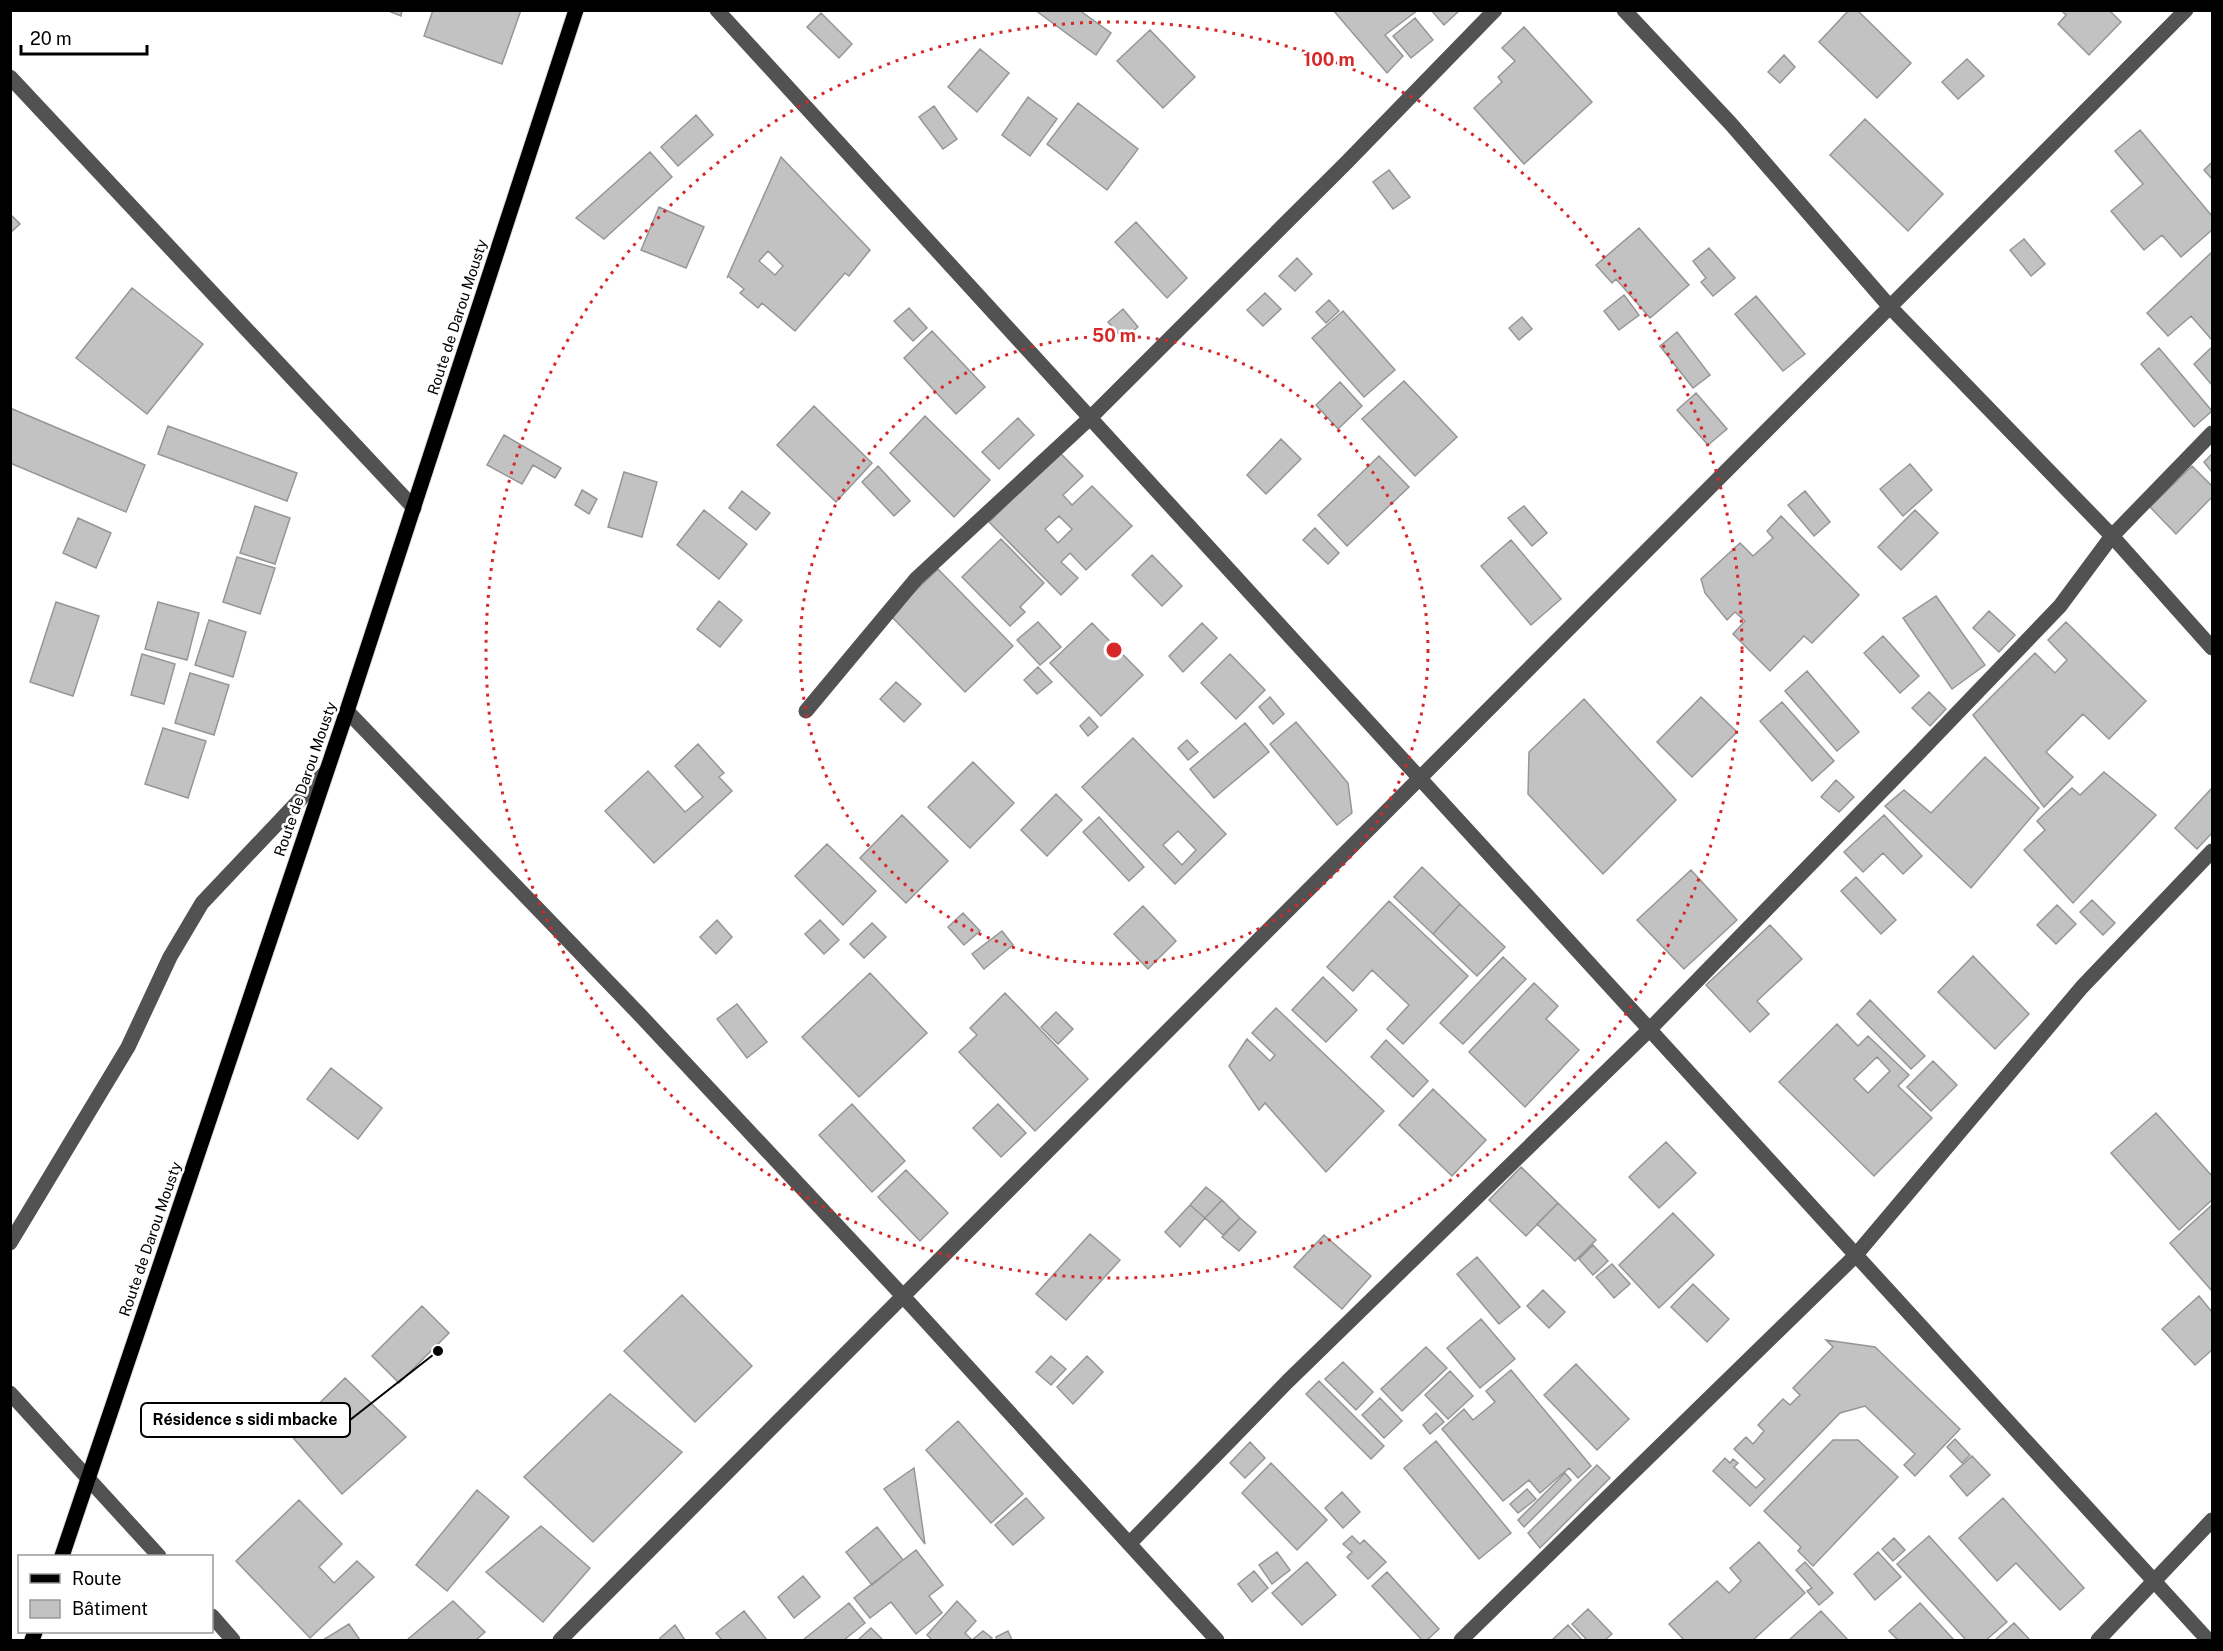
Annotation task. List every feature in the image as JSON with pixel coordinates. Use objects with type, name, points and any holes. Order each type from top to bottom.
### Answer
[{"type":"main road","name":"Route de Darou Mousty","points":[[63,1555],[347,711],[576,10]]},
{"type":"street","points":[[717,10],[2208,1641]]},
{"type":"street","points":[[806,711],[916,579],[1090,418],[1345,164],[1495,10]]},
{"type":"street","points":[[1624,10],[1731,124],[1890,307],[2112,536],[2212,648]]},
{"type":"street","points":[[560,1641],[2186,10]]},
{"type":"street","points":[[10,77],[414,508]]},
{"type":"street","points":[[1129,1544],[1296,1372],[1649,1030],[2060,606],[2112,536],[2212,433]]},
{"type":"street","points":[[347,711],[632,1006],[903,1296],[1217,1641]]},
{"type":"street","points":[[10,1243],[128,1047],[170,957],[202,903],[326,772]]},
{"type":"street","points":[[1461,1641],[1855,1256],[2082,987],[2212,851]]},
{"type":"street","points":[[10,1393],[89,1477],[157,1555]]},
{"type":"street","points":[[2098,1641],[2212,1520]]},
{"type":"street","points":[[213,1617],[234,1641]]},
{"type":"building","points":[[386,10],[402,10],[401,16]]},
{"type":"building","points":[[433,10],[521,10],[502,64],[424,36]]},
{"type":"building","points":[[1035,10],[1079,10],[1111,33],[1096,55]]},
{"type":"building","points":[[1333,10],[1418,10],[1385,35],[1403,56],[1387,73]]},
{"type":"building","points":[[1431,10],[1460,10],[1444,25]]},
{"type":"building","points":[[1849,10],[1857,10],[1911,63],[1877,98],[1819,42]]},
{"type":"building","points":[[2061,10],[2109,10],[2121,22],[2089,55],[2058,24],[2066,15]]},
{"type":"building","points":[[821,13],[852,44],[839,58],[807,27]]},
{"type":"building","points":[[1415,18],[1433,40],[1411,58],[1393,36]]},
{"type":"building","points":[[1524,27],[1592,102],[1524,164],[1474,108],[1502,82],[1498,77],[1515,61],[1502,48]]},
{"type":"building","points":[[1150,30],[1195,77],[1163,108],[1117,61]]},
{"type":"building","points":[[980,49],[1009,73],[977,112],[948,87]]},
{"type":"building","points":[[1784,55],[1795,67],[1780,83],[1768,72]]},
{"type":"building","points":[[1967,59],[1984,76],[1958,99],[1942,82]]},
{"type":"building","points":[[1028,97],[1057,119],[1030,156],[1002,135]]},
{"type":"building","points":[[1078,103],[1138,149],[1107,190],[1047,144]]},
{"type":"building","points":[[934,106],[957,139],[943,149],[919,117]]},
{"type":"building","points":[[696,115],[713,135],[678,166],[661,147]]},
{"type":"building","points":[[1865,119],[1943,194],[1908,231],[1830,155]]},
{"type":"building","points":[[2140,130],[2212,216],[2212,230],[2181,257],[2162,235],[2144,250],[2111,211],[2143,184],[2115,151]]},
{"type":"building","points":[[650,152],[672,177],[604,239],[576,218]]},
{"type":"building","points":[[781,157],[870,250],[849,276],[845,273],[795,331],[762,303],[758,308],[740,293],[744,289],[728,276],[727,278]],"holes":[[[768,251],[783,266],[775,275],[759,261]]]},
{"type":"building","points":[[2212,162],[2212,179],[2204,170]]},
{"type":"building","points":[[1389,170],[1410,197],[1393,209],[1373,182]]},
{"type":"building","points":[[659,207],[704,227],[686,268],[641,250]]},
{"type":"building","points":[[10,214],[20,224],[10,233]]},
{"type":"building","points":[[1136,222],[1187,278],[1167,298],[1115,242]]},
{"type":"building","points":[[1639,228],[1689,285],[1650,318],[1616,279],[1612,283],[1596,265]]},
{"type":"building","points":[[2024,239],[2045,264],[2031,276],[2010,250]]},
{"type":"building","points":[[1709,248],[1735,278],[1713,296],[1701,282],[1706,278],[1693,261]]},
{"type":"building","points":[[2212,252],[2212,340],[2191,316],[2168,336],[2147,313]]},
{"type":"building","points":[[1297,258],[1312,274],[1295,291],[1279,276]]},
{"type":"building","points":[[132,288],[203,344],[147,414],[76,358]]},
{"type":"building","points":[[1265,293],[1281,309],[1263,326],[1247,310]]},
{"type":"building","points":[[1624,295],[1639,315],[1619,330],[1604,311]]},
{"type":"building","points":[[1756,296],[1805,354],[1783,371],[1735,314]]},
{"type":"building","points":[[1329,300],[1339,311],[1326,323],[1316,312]]},
{"type":"building","points":[[909,308],[927,328],[913,341],[894,321]]},
{"type":"building","points":[[1123,309],[1138,327],[1123,339],[1108,322]]},
{"type":"building","points":[[1343,311],[1395,370],[1364,397],[1312,338]]},
{"type":"building","points":[[1522,317],[1532,329],[1519,340],[1509,328]]},
{"type":"building","points":[[932,331],[985,387],[956,414],[904,358]]},
{"type":"building","points":[[1677,332],[1710,375],[1693,388],[1660,346]]},
{"type":"building","points":[[2212,347],[2212,385],[2194,364]]},
{"type":"building","points":[[2159,348],[2212,411],[2194,427],[2141,364]]},
{"type":"building","points":[[1404,381],[1457,437],[1415,476],[1362,419]]},
{"type":"building","points":[[1340,382],[1362,406],[1338,429],[1316,405]]},
{"type":"building","points":[[1696,393],[1727,429],[1708,445],[1677,410]]},
{"type":"building","points":[[814,406],[872,463],[836,502],[777,445]]},
{"type":"building","points":[[10,408],[145,465],[126,512],[10,463]]},
{"type":"building","points":[[925,416],[990,480],[954,517],[890,453]]},
{"type":"building","points":[[1018,418],[1034,435],[999,469],[982,452]]},
{"type":"building","points":[[168,426],[297,473],[287,501],[158,454]]},
{"type":"building","points":[[504,435],[561,468],[555,478],[533,465],[522,484],[487,465]]},
{"type":"building","points":[[1281,439],[1301,459],[1266,494],[1247,475]]},
{"type":"building","points":[[1060,453],[1083,476],[1063,495],[1072,505],[1092,486],[1132,526],[1086,570],[1070,553],[1061,562],[1078,578],[1061,595],[989,522]],"holes":[[[1059,516],[1072,529],[1058,543],[1045,529]]]},
{"type":"building","points":[[2212,454],[2212,472],[2204,462]]},
{"type":"building","points":[[1379,456],[1409,487],[1347,546],[1318,515]]},
{"type":"building","points":[[1910,464],[1932,490],[1903,516],[1880,489]]},
{"type":"building","points":[[878,466],[910,501],[894,516],[862,482]]},
{"type":"building","points":[[2192,466],[2212,486],[2212,497],[2176,534],[2150,507]]},
{"type":"building","points":[[624,472],[657,482],[642,537],[608,527]]},
{"type":"building","points":[[582,490],[597,499],[589,514],[575,505]]},
{"type":"building","points":[[742,491],[770,513],[756,530],[729,508]]},
{"type":"building","points":[[1805,491],[1830,522],[1814,536],[1788,505]]},
{"type":"building","points":[[255,506],[290,518],[275,564],[240,553]]},
{"type":"building","points":[[1524,506],[1547,533],[1532,546],[1508,518]]},
{"type":"building","points":[[704,510],[747,544],[719,579],[677,545]]},
{"type":"building","points":[[1915,510],[1938,533],[1901,570],[1878,547]]},
{"type":"building","points":[[1781,516],[1859,595],[1812,643],[1804,636],[1770,671],[1733,634],[1745,621],[1735,612],[1727,620],[1705,593],[1701,579],[1740,543],[1753,556],[1773,538],[1767,531]]},
{"type":"building","points":[[78,518],[111,533],[96,568],[63,553]]},
{"type":"building","points":[[1315,528],[1339,553],[1328,564],[1303,540]]},
{"type":"building","points":[[1001,539],[1044,583],[1020,607],[1025,612],[1010,626],[962,577]]},
{"type":"building","points":[[1511,540],[1561,599],[1531,625],[1481,566]]},
{"type":"building","points":[[1152,555],[1182,586],[1162,606],[1132,575]]},
{"type":"building","points":[[237,557],[275,568],[260,614],[223,602]]},
{"type":"building","points":[[938,569],[1013,646],[965,692],[890,615]]},
{"type":"building","points":[[1936,596],[1985,665],[1952,689],[1903,618]]},
{"type":"building","points":[[719,601],[742,620],[720,647],[697,629]]},
{"type":"building","points":[[56,602],[99,616],[73,696],[30,682]]},
{"type":"building","points":[[158,602],[199,613],[187,660],[145,649]]},
{"type":"building","points":[[1989,611],[2015,635],[1999,652],[1973,628]]},
{"type":"building","points":[[209,620],[246,632],[233,677],[195,665]]},
{"type":"building","points":[[1038,622],[1061,647],[1040,665],[1017,640]]},
{"type":"building","points":[[2066,622],[2146,701],[2109,739],[2083,714],[2046,752],[2073,777],[2044,807],[1973,715],[2035,653],[2055,673],[2067,660],[2048,640]]},
{"type":"building","points":[[1092,623],[1143,675],[1101,716],[1050,663]]},
{"type":"building","points":[[1202,623],[1217,638],[1183,672],[1169,656]]},
{"type":"building","points":[[1883,636],[1919,676],[1900,693],[1864,653]]},
{"type":"building","points":[[142,654],[175,664],[164,704],[131,695]]},
{"type":"building","points":[[1230,654],[1265,690],[1236,719],[1201,683]]},
{"type":"building","points":[[1038,667],[1052,682],[1037,694],[1024,680]]},
{"type":"building","points":[[1807,671],[1859,732],[1837,751],[1785,691]]},
{"type":"building","points":[[190,673],[229,685],[214,735],[175,723]]},
{"type":"building","points":[[896,682],[921,704],[904,722],[880,699]]},
{"type":"building","points":[[1929,692],[1946,709],[1930,726],[1912,708]]},
{"type":"building","points":[[1270,697],[1284,714],[1273,724],[1259,707]]},
{"type":"building","points":[[1701,697],[1737,732],[1692,777],[1657,742]]},
{"type":"building","points":[[1584,699],[1676,800],[1603,874],[1528,794],[1529,752]]},
{"type":"building","points":[[1782,702],[1834,761],[1812,781],[1760,721]]},
{"type":"building","points":[[1089,717],[1098,727],[1088,736],[1080,726]]},
{"type":"building","points":[[1296,722],[1348,783],[1352,813],[1337,825],[1270,744]]},
{"type":"building","points":[[1245,723],[1269,752],[1214,798],[1190,769]]},
{"type":"building","points":[[163,728],[206,741],[188,798],[145,784]]},
{"type":"building","points":[[1133,738],[1226,834],[1175,884],[1082,787]],"holes":[[[1178,831],[1196,850],[1182,865],[1163,845]]]},
{"type":"building","points":[[1187,740],[1198,752],[1188,760],[1178,748]]},
{"type":"building","points":[[698,744],[724,773],[719,777],[732,791],[654,863],[605,811],[648,771],[685,812],[703,797],[675,766]]},
{"type":"building","points":[[1985,757],[2039,808],[1971,888],[1885,806],[1904,790],[1931,813]]},
{"type":"building","points":[[973,762],[1014,803],[970,848],[928,807]]},
{"type":"building","points":[[2104,772],[2156,815],[2073,903],[2024,850],[2045,830],[2037,821],[2072,788],[2080,795]]},
{"type":"building","points":[[1836,780],[1854,797],[1839,812],[1821,797]]},
{"type":"building","points":[[2212,788],[2212,833],[2197,849],[2175,828]]},
{"type":"building","points":[[1056,794],[1082,820],[1047,856],[1021,830]]},
{"type":"building","points":[[902,815],[948,861],[906,903],[860,858]]},
{"type":"building","points":[[1884,815],[1922,856],[1903,874],[1883,853],[1863,872],[1844,852]]},
{"type":"building","points":[[1099,817],[1144,867],[1129,881],[1083,832]]},
{"type":"building","points":[[827,844],[876,891],[843,925],[795,876]]},
{"type":"building","points":[[1422,867],[1460,904],[1433,934],[1394,897]]},
{"type":"building","points":[[1691,870],[1737,920],[1684,969],[1637,920]]},
{"type":"building","points":[[1856,877],[1896,920],[1881,934],[1841,891]]},
{"type":"building","points":[[2092,900],[2115,923],[2103,935],[2080,912]]},
{"type":"building","points":[[1389,901],[1468,976],[1403,1044],[1387,1029],[1409,1005],[1372,970],[1353,991],[1327,967]]},
{"type":"building","points":[[1460,904],[1505,947],[1477,976],[1433,934]]},
{"type":"building","points":[[2057,905],[2076,924],[2056,944],[2037,925]]},
{"type":"building","points":[[1143,906],[1176,941],[1148,969],[1114,934]]},
{"type":"building","points":[[963,913],[980,931],[964,945],[948,927]]},
{"type":"building","points":[[717,920],[732,937],[716,954],[700,937]]},
{"type":"building","points":[[820,920],[839,940],[824,954],[805,934]]},
{"type":"building","points":[[872,923],[886,937],[864,958],[850,944]]},
{"type":"building","points":[[1770,925],[1802,959],[1757,1001],[1769,1014],[1750,1032],[1706,985]]},
{"type":"building","points":[[1002,931],[1013,945],[984,969],[972,954]]},
{"type":"building","points":[[1973,956],[2029,1014],[1995,1049],[1938,992]]},
{"type":"building","points":[[1503,957],[1526,979],[1463,1044],[1440,1023]]},
{"type":"building","points":[[870,973],[927,1033],[859,1097],[802,1037]]},
{"type":"building","points":[[1323,977],[1357,1010],[1326,1042],[1292,1010]]},
{"type":"building","points":[[1534,983],[1558,1006],[1546,1019],[1579,1050],[1525,1107],[1469,1052]]},
{"type":"building","points":[[1005,993],[1088,1079],[1035,1131],[959,1052],[977,1035],[970,1028]]},
{"type":"building","points":[[1870,1000],[1925,1056],[1911,1069],[1857,1014]]},
{"type":"building","points":[[737,1004],[767,1042],[747,1058],[717,1019]]},
{"type":"building","points":[[1276,1008],[1384,1111],[1326,1172],[1265,1103],[1259,1110],[1229,1066],[1247,1039],[1270,1061],[1275,1055],[1252,1033]]},
{"type":"building","points":[[1056,1012],[1073,1029],[1058,1044],[1041,1027]]},
{"type":"building","points":[[1837,1024],[1858,1046],[1868,1036],[1909,1075],[1898,1086],[1932,1118],[1874,1176],[1779,1082]],"holes":[[[1877,1057],[1890,1071],[1868,1093],[1854,1079]]]},
{"type":"building","points":[[1386,1040],[1428,1081],[1413,1097],[1371,1057]]},
{"type":"building","points":[[1933,1061],[1957,1085],[1931,1111],[1907,1087]]},
{"type":"building","points":[[331,1068],[382,1108],[358,1139],[307,1099]]},
{"type":"building","points":[[1433,1089],[1486,1140],[1452,1176],[1399,1125]]},
{"type":"building","points":[[852,1104],[905,1161],[872,1192],[819,1135]]},
{"type":"building","points":[[998,1104],[1026,1133],[1001,1157],[973,1128]]},
{"type":"building","points":[[2156,1113],[2212,1176],[2212,1200],[2179,1230],[2111,1153]]},
{"type":"building","points":[[1666,1142],[1696,1173],[1659,1208],[1629,1177]]},
{"type":"building","points":[[1521,1167],[1558,1203],[1526,1236],[1489,1200]]},
{"type":"building","points":[[906,1170],[948,1213],[920,1241],[878,1197]]},
{"type":"building","points":[[1206,1187],[1222,1200],[1205,1218],[1190,1205]]},
{"type":"building","points":[[1222,1200],[1240,1218],[1223,1235],[1205,1218]]},
{"type":"building","points":[[1558,1203],[1596,1240],[1575,1261],[1537,1224]]},
{"type":"building","points":[[1190,1205],[1205,1218],[1180,1247],[1165,1232]]},
{"type":"building","points":[[2212,1205],[2212,1291],[2170,1243]]},
{"type":"building","points":[[1673,1213],[1714,1255],[1659,1308],[1619,1265]]},
{"type":"building","points":[[1240,1218],[1256,1232],[1239,1251],[1222,1237]]},
{"type":"building","points":[[1090,1234],[1120,1260],[1066,1320],[1036,1294]]},
{"type":"building","points":[[1324,1235],[1371,1276],[1342,1309],[1294,1267]]},
{"type":"building","points":[[1593,1245],[1608,1261],[1593,1275],[1579,1259]]},
{"type":"building","points":[[1477,1257],[1520,1307],[1499,1324],[1457,1274]]},
{"type":"building","points":[[1612,1264],[1630,1284],[1614,1298],[1596,1277]]},
{"type":"building","points":[[1693,1284],[1729,1319],[1707,1342],[1671,1307]]},
{"type":"building","points":[[1543,1290],[1565,1312],[1549,1328],[1527,1306]]},
{"type":"building","points":[[682,1295],[752,1366],[695,1422],[624,1351]]},
{"type":"building","points":[[2199,1296],[2212,1312],[2212,1350],[2195,1365],[2162,1329]]},
{"type":"building","points":[[422,1306],[449,1333],[399,1383],[372,1356]]},
{"type":"building","points":[[1481,1319],[1515,1359],[1480,1388],[1447,1348]]},
{"type":"building","points":[[1826,1340],[1875,1347],[1960,1429],[1915,1476],[1904,1465],[1915,1454],[1865,1406],[1840,1413],[1750,1506],[1713,1471],[1725,1458],[1730,1463],[1733,1459],[1738,1463],[1734,1467],[1756,1488],[1765,1479],[1734,1449],[1746,1437],[1753,1444],[1764,1431],[1758,1425],[1783,1399],[1790,1405],[1800,1395],[1793,1388],[1833,1347]]},
{"type":"building","points":[[1426,1347],[1447,1368],[1402,1411],[1381,1389]]},
{"type":"building","points":[[1051,1356],[1066,1369],[1051,1385],[1036,1372]]},
{"type":"building","points":[[1087,1356],[1103,1372],[1073,1404],[1057,1387]]},
{"type":"building","points":[[1343,1362],[1373,1392],[1356,1410],[1325,1379]]},
{"type":"building","points":[[1576,1364],[1629,1419],[1597,1450],[1544,1395]]},
{"type":"building","points":[[1511,1370],[1591,1466],[1578,1478],[1569,1468],[1540,1493],[1529,1480],[1503,1501],[1442,1429],[1464,1409],[1473,1420],[1495,1402],[1486,1391]]},
{"type":"building","points":[[1450,1371],[1473,1396],[1448,1419],[1425,1395]]},
{"type":"building","points":[[345,1378],[406,1437],[342,1494],[289,1433]]},
{"type":"building","points":[[1319,1381],[1384,1446],[1371,1459],[1306,1394]]},
{"type":"building","points":[[610,1394],[682,1452],[593,1542],[524,1477]]},
{"type":"building","points":[[1380,1398],[1402,1421],[1384,1438],[1362,1415]]},
{"type":"building","points":[[1436,1413],[1444,1422],[1430,1434],[1423,1425]]},
{"type":"building","points":[[958,1421],[1023,1494],[991,1523],[926,1450]]},
{"type":"building","points":[[1955,1439],[1970,1455],[1962,1463],[1947,1447]]},
{"type":"building","points":[[1833,1440],[1858,1440],[1898,1477],[1813,1566],[1798,1551],[1801,1547],[1764,1511]]},
{"type":"building","points":[[1436,1441],[1511,1533],[1479,1559],[1404,1468]]},
{"type":"building","points":[[1250,1442],[1265,1458],[1245,1478],[1230,1463]]},
{"type":"building","points":[[1972,1456],[1990,1475],[1967,1496],[1950,1476]]},
{"type":"building","points":[[1271,1463],[1327,1520],[1297,1550],[1242,1493]]},
{"type":"building","points":[[1597,1465],[1610,1478],[1540,1548],[1528,1533]]},
{"type":"building","points":[[914,1468],[925,1544],[884,1489]]},
{"type":"building","points":[[1565,1473],[1571,1480],[1524,1527],[1518,1520]]},
{"type":"building","points":[[1527,1489],[1536,1499],[1518,1513],[1510,1504]]},
{"type":"building","points":[[477,1490],[509,1517],[447,1591],[416,1565]]},
{"type":"building","points":[[1342,1492],[1360,1512],[1343,1528],[1325,1508]]},
{"type":"building","points":[[1026,1498],[1044,1518],[1013,1545],[995,1525]]},
{"type":"building","points":[[2003,1498],[2084,1588],[2060,1610],[2016,1563],[1997,1581],[1959,1538]]},
{"type":"building","points":[[299,1500],[342,1544],[319,1567],[334,1583],[357,1561],[374,1577],[310,1638],[236,1561]]},
{"type":"building","points":[[541,1526],[590,1568],[543,1622],[486,1572]]},
{"type":"building","points":[[877,1527],[903,1560],[872,1585],[846,1552]]},
{"type":"building","points":[[1352,1536],[1360,1544],[1364,1540],[1386,1562],[1368,1579],[1347,1557],[1352,1552],[1343,1544]]},
{"type":"building","points":[[1929,1536],[2007,1622],[1986,1640],[1966,1640],[1897,1564]]},
{"type":"building","points":[[1894,1538],[1905,1550],[1893,1561],[1882,1549]]},
{"type":"building","points":[[1759,1542],[1805,1593],[1753,1640],[1684,1640],[1669,1624],[1717,1581],[1729,1593],[1741,1581],[1730,1568]]},
{"type":"building","points":[[916,1550],[943,1585],[929,1596],[942,1613],[916,1634],[891,1602],[870,1618],[854,1598]]},
{"type":"building","points":[[1277,1552],[1290,1570],[1272,1584],[1259,1565]]},
{"type":"building","points":[[1878,1552],[1901,1577],[1875,1600],[1854,1574]]},
{"type":"building","points":[[1307,1562],[1336,1595],[1302,1625],[1272,1593]]},
{"type":"building","points":[[1805,1562],[1833,1593],[1819,1605],[1807,1591],[1812,1588],[1796,1570]]},
{"type":"building","points":[[1254,1571],[1268,1588],[1252,1602],[1238,1584]]},
{"type":"building","points":[[1387,1572],[1439,1629],[1427,1640],[1422,1640],[1372,1586]]},
{"type":"building","points":[[803,1576],[820,1597],[794,1618],[778,1597]]},
{"type":"building","points":[[453,1601],[485,1632],[476,1640],[407,1640]]},
{"type":"building","points":[[957,1601],[976,1621],[965,1633],[972,1640],[932,1640],[927,1635]]},
{"type":"building","points":[[849,1603],[865,1623],[844,1640],[803,1640]]},
{"type":"building","points":[[1920,1603],[1954,1640],[1898,1640],[1889,1631]]},
{"type":"building","points":[[1588,1609],[1612,1634],[1605,1640],[1587,1640],[1572,1624]]},
{"type":"building","points":[[744,1611],[767,1640],[722,1640],[716,1633]]},
{"type":"building","points":[[1821,1611],[1848,1640],[1789,1640]]},
{"type":"building","points":[[2014,1623],[2030,1640],[1995,1640]]},
{"type":"building","points":[[349,1624],[360,1640],[323,1640]]},
{"type":"building","points":[[675,1625],[685,1640],[660,1640],[660,1638]]},
{"type":"building","points":[[1568,1625],[1582,1640],[1552,1640]]},
{"type":"building","points":[[871,1628],[883,1640],[858,1640]]},
{"type":"building","points":[[983,1631],[992,1638],[989,1640],[972,1640]]},
{"type":"building","points":[[1008,1631],[1012,1640],[997,1640],[996,1637]]},
{"type":"place","name":"Résidence s sidi mbacke","points":[[438,1351]]}]
